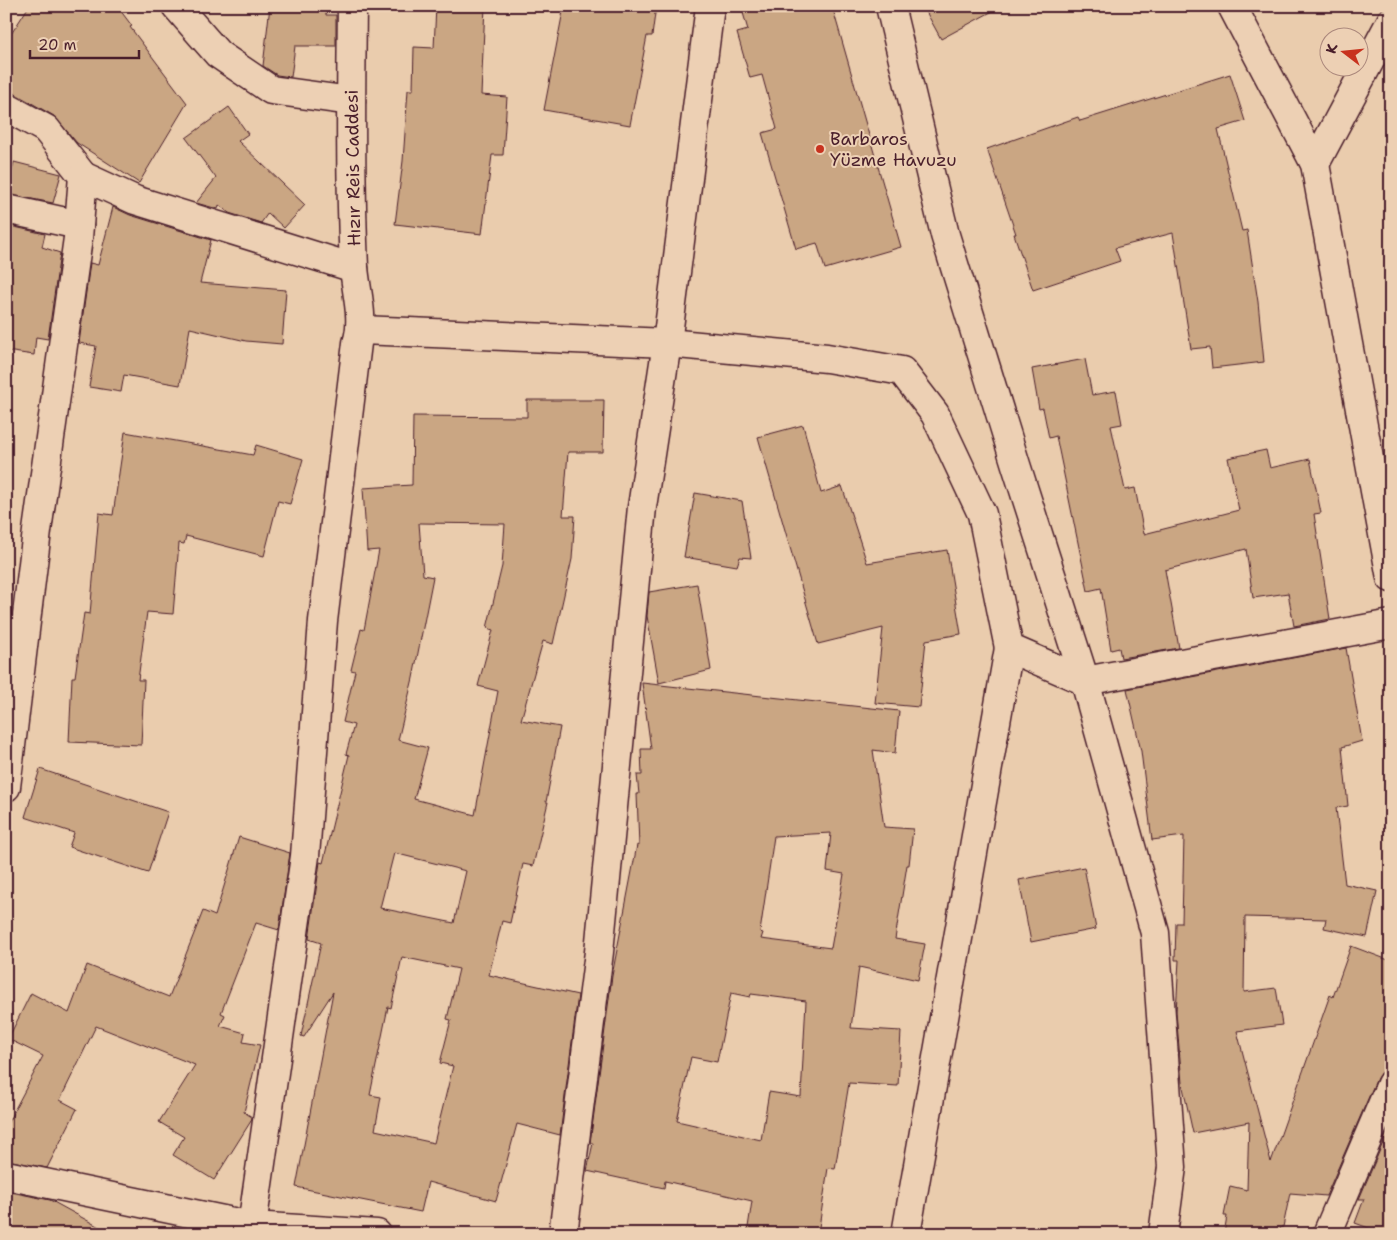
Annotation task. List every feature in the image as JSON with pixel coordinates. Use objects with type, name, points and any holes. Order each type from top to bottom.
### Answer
[{"type":"street","points":[[176,6],[218,54],[271,90],[351,101]]},
{"type":"street","name":"Hızır Reis Caddesi","points":[[249,1230],[305,856],[323,621],[357,343],[361,330],[354,268],[351,101],[352,6]]},
{"type":"street","points":[[563,1234],[599,952],[642,507],[667,343],[710,6]]},
{"type":"street","points":[[890,6],[945,235],[1016,465],[1086,681],[1155,933],[1172,1166],[1163,1234]]},
{"type":"street","points":[[1232,6],[1315,164],[1391,578]]},
{"type":"street","points":[[1315,164],[1391,21]]},
{"type":"street","points":[[6,108],[46,128],[83,176],[135,200],[354,268]]},
{"type":"street","points":[[6,787],[9,748],[36,531],[79,225],[83,176]]},
{"type":"street","points":[[6,209],[79,225]]},
{"type":"street","points":[[361,330],[667,343],[827,358],[902,371],[935,414],[982,514],[1009,648],[906,1234]]},
{"type":"street","points":[[1009,648],[1086,681],[1391,624]]},
{"type":"street","points":[[1327,1234],[1391,1084]]},
{"type":"street","points":[[6,1175],[249,1230],[377,1234]]},
{"type":"building","points":[[29,6],[117,6],[132,26],[130,27],[187,103],[139,183],[77,143],[54,116],[14,93],[6,91],[6,42]]},
{"type":"building","points":[[270,6],[326,6],[326,15],[336,15],[336,46],[295,46],[291,77],[277,75],[263,66]]},
{"type":"building","points":[[436,6],[485,6],[481,95],[507,97],[503,155],[492,155],[482,234],[395,224],[403,161],[408,90],[413,90],[414,47],[434,48]]},
{"type":"building","points":[[564,6],[656,6],[652,36],[647,36],[630,125],[544,110]]},
{"type":"building","name":"Barbaros Yüzme Havuzu","points":[[741,6],[832,6],[901,247],[825,269],[817,243],[796,249],[762,133],[777,129],[762,75],[750,78],[737,33],[748,30]]},
{"type":"building","points":[[923,6],[1002,6],[941,39]]},
{"type":"building","points":[[1230,74],[1245,121],[1218,129],[1242,231],[1247,230],[1258,302],[1264,362],[1212,368],[1210,347],[1191,349],[1173,233],[1115,248],[1120,261],[1033,290],[987,149],[1078,117],[1080,121]]},
{"type":"building","points":[[229,107],[248,134],[238,141],[305,205],[284,228],[268,213],[261,223],[229,213],[219,205],[218,209],[196,203],[216,178],[186,138]]},
{"type":"building","points":[[14,162],[61,174],[53,203],[6,194]]},
{"type":"building","points":[[113,207],[130,215],[211,240],[200,283],[286,290],[282,344],[246,341],[190,328],[180,385],[124,375],[121,392],[89,387],[96,346],[79,343],[90,263],[98,265]]},
{"type":"building","points":[[6,225],[45,234],[42,247],[60,253],[48,339],[36,337],[34,355],[6,351]]},
{"type":"building","points":[[1085,359],[1092,395],[1116,391],[1122,424],[1111,426],[1125,490],[1135,488],[1144,534],[1239,510],[1228,458],[1266,450],[1270,468],[1310,459],[1321,513],[1314,514],[1330,619],[1294,626],[1288,593],[1253,598],[1246,549],[1165,570],[1179,648],[1121,658],[1119,648],[1111,650],[1101,588],[1088,591],[1056,436],[1049,438],[1043,408],[1039,409],[1032,369]]},
{"type":"building","points":[[527,400],[604,400],[603,452],[568,452],[563,516],[575,516],[572,559],[553,644],[543,641],[521,720],[560,727],[546,802],[548,802],[533,866],[523,864],[510,923],[502,921],[489,975],[578,995],[560,1135],[517,1124],[496,1201],[428,1182],[421,1212],[296,1187],[333,992],[304,1037],[301,1036],[321,943],[309,939],[320,862],[323,863],[349,755],[346,754],[354,725],[343,722],[355,671],[351,670],[361,629],[364,630],[379,550],[367,551],[363,488],[412,485],[413,416],[527,417]],"holes":[[[419,523],[505,524],[502,566],[487,628],[493,630],[478,686],[498,691],[475,815],[414,799],[428,748],[398,740],[413,678],[433,577],[423,575]],[[394,853],[466,871],[454,923],[380,908]],[[402,957],[459,969],[447,1019],[451,1020],[440,1063],[453,1066],[434,1143],[375,1130],[381,1097],[370,1095],[388,1007],[391,1008]]]},
{"type":"building","points":[[803,425],[821,493],[842,486],[867,563],[947,550],[961,634],[926,640],[919,707],[875,703],[883,628],[818,644],[758,437]]},
{"type":"building","points":[[125,432],[253,455],[256,445],[303,459],[290,504],[278,501],[264,556],[186,536],[184,544],[179,543],[173,614],[147,612],[138,680],[144,680],[141,745],[69,742],[72,677],[75,677],[84,613],[90,614],[99,513],[113,515]]},
{"type":"building","points":[[695,493],[742,501],[751,558],[740,557],[737,566],[684,557]]},
{"type":"building","points":[[697,584],[711,670],[659,683],[647,616],[649,592]]},
{"type":"building","points":[[1346,648],[1362,741],[1342,747],[1348,806],[1336,808],[1345,884],[1377,891],[1367,937],[1324,928],[1326,919],[1245,917],[1244,992],[1276,988],[1282,1025],[1237,1031],[1271,1162],[1330,995],[1333,997],[1351,946],[1391,961],[1391,1069],[1382,1071],[1377,1078],[1326,1196],[1290,1193],[1283,1227],[1281,1227],[1279,1234],[1224,1234],[1227,1216],[1224,1216],[1230,1186],[1247,1190],[1249,1122],[1193,1133],[1182,1083],[1176,1012],[1179,960],[1175,960],[1176,923],[1182,923],[1184,836],[1152,840],[1141,751],[1127,689]]},
{"type":"building","points":[[642,683],[899,711],[895,753],[873,750],[884,827],[913,829],[909,865],[907,865],[895,939],[925,944],[918,980],[859,967],[851,1028],[901,1031],[898,1086],[849,1083],[835,1169],[828,1168],[818,1234],[747,1234],[752,1201],[665,1181],[664,1188],[587,1171],[593,1143],[590,1143],[612,976],[637,845],[639,846],[637,775],[642,775],[641,749],[651,749]],"holes":[[[831,833],[827,871],[844,874],[831,948],[761,939],[763,933],[760,932],[774,836]],[[731,993],[750,997],[751,994],[806,1001],[801,1097],[769,1092],[761,1140],[677,1121],[691,1057],[717,1062]]]},
{"type":"building","points":[[40,769],[168,812],[148,873],[69,847],[74,833],[25,817]]},
{"type":"building","points":[[239,837],[290,853],[279,930],[256,923],[221,1013],[225,1015],[220,1026],[245,1033],[243,1042],[260,1045],[244,1112],[252,1117],[251,1121],[214,1180],[173,1155],[184,1137],[159,1122],[195,1065],[96,1026],[60,1100],[77,1109],[47,1168],[6,1160],[6,1126],[43,1056],[8,1039],[31,993],[69,1013],[87,965],[169,997],[203,911],[215,916]]},
{"type":"building","points":[[1084,867],[1096,929],[1031,942],[1019,880]]},
{"type":"building","points":[[1391,1124],[1391,1234],[1385,1234],[1355,1223],[1364,1199],[1359,1199]]},
{"type":"building","points":[[6,1191],[50,1200],[112,1234],[6,1234]]},
{"type":"place","name":"Barbaros Yüzme Havuzu","points":[[820,149]]}]
